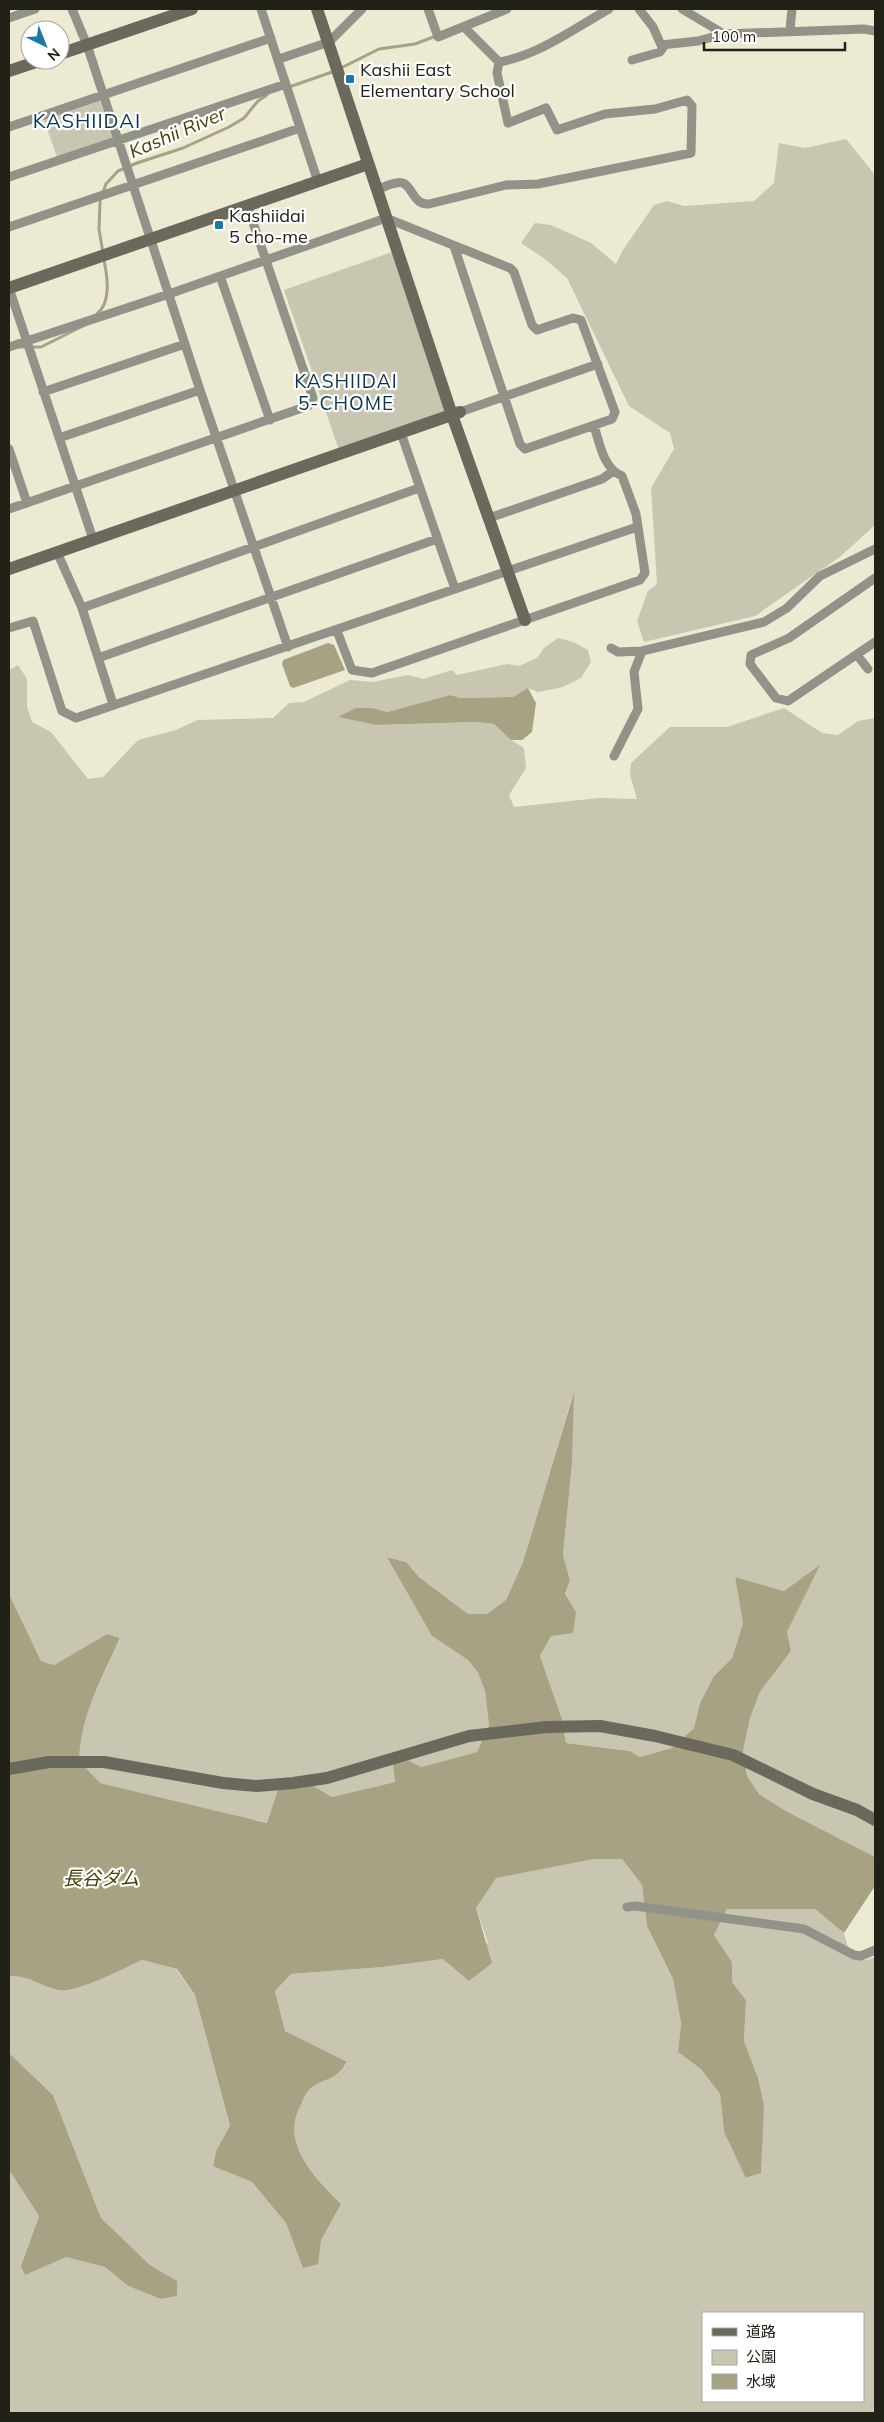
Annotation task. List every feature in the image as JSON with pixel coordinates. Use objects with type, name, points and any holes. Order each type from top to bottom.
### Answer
[{"type":"street","points":[[9,18],[22,11],[35,9]]},
{"type":"street","points":[[72,9],[87,45],[200,390],[288,647]]},
{"type":"street","points":[[70,51],[192,9]]},
{"type":"street","points":[[261,9],[318,182]]},
{"type":"street","points":[[317,9],[386,218],[456,413],[489,518],[525,620]]},
{"type":"street","points":[[279,59],[329,42],[362,9]]},
{"type":"street","points":[[428,9],[438,38],[507,9]]},
{"type":"street","points":[[499,62],[515,59],[536,50],[609,9]]},
{"type":"street","points":[[639,9],[653,27],[661,45],[698,41],[724,34],[790,30],[864,29],[875,31]]},
{"type":"street","points":[[682,9],[724,34]]},
{"type":"street","points":[[790,30],[792,9]]},
{"type":"street","points":[[464,27],[499,62]]},
{"type":"street","points":[[9,128],[270,38]]},
{"type":"street","points":[[632,60],[660,52],[665,45]]},
{"type":"street","points":[[377,190],[396,182],[403,182],[416,201],[423,205],[506,185],[538,184],[691,153],[692,106],[687,100],[655,109],[605,114],[557,130],[546,108],[508,123],[497,73],[499,62]]},
{"type":"street","points":[[9,177],[286,84]]},
{"type":"street","points":[[9,228],[300,128]]},
{"type":"street","points":[[93,539],[9,288],[368,164]]},
{"type":"street","points":[[9,509],[308,406],[313,398],[247,205]]},
{"type":"street","points":[[9,347],[169,294],[386,218],[510,268],[514,272],[532,325],[538,330],[573,318],[581,320],[615,412],[612,419],[525,449],[520,444],[454,246]]},
{"type":"street","points":[[220,276],[270,420]]},
{"type":"street","points":[[44,392],[185,344]]},
{"type":"street","points":[[9,569],[598,364]]},
{"type":"street","points":[[59,438],[200,390]]},
{"type":"street","points":[[337,631],[352,670],[372,673],[640,580],[644,573],[636,514],[622,476],[612,472],[606,462],[594,426]]},
{"type":"street","points":[[401,433],[454,589]]},
{"type":"street","points":[[9,449],[27,503]]},
{"type":"street","points":[[489,518],[602,479],[612,472]]},
{"type":"street","points":[[82,608],[419,488]]},
{"type":"street","points":[[9,628],[33,621],[62,711],[76,718],[113,704],[337,631],[637,527]]},
{"type":"street","points":[[98,658],[437,539]]},
{"type":"street","points":[[611,648],[618,652],[642,651],[764,622],[787,608],[820,576],[875,549]]},
{"type":"street","points":[[57,552],[82,608],[113,704]]},
{"type":"street","points":[[875,578],[789,638],[752,655],[750,664],[776,698],[788,701],[875,642]]},
{"type":"street","points":[[614,756],[638,709],[634,672],[642,651]]},
{"type":"street","points":[[857,655],[868,669]]},
{"type":"street","points":[[9,1769],[49,1762],[104,1762],[223,1783],[257,1786],[275,1785],[327,1778],[469,1736],[546,1727],[600,1726],[655,1736],[733,1755],[813,1794],[857,1810],[875,1820]]},
{"type":"street","points":[[631,1906],[804,1929],[823,1937],[854,1955],[861,1956],[875,1950]]},
{"type":"green space","points":[[100,101],[113,138],[57,157],[44,120]]},
{"type":"green space","points":[[846,139],[875,175],[875,525],[841,556],[755,616],[644,642],[637,621],[648,591],[657,584],[651,488],[674,449],[670,433],[629,406],[567,278],[545,259],[521,243],[535,223],[551,225],[591,243],[616,264],[623,250],[654,205],[667,201],[684,206],[754,201],[774,183],[779,143],[805,148]]},
{"type":"green space","points":[[392,252],[449,411],[339,450],[284,290]]},
{"type":"green space","points":[[558,638],[573,642],[588,650],[591,662],[581,678],[563,687],[538,692],[528,688],[513,697],[461,698],[450,695],[387,712],[372,708],[339,717],[376,725],[475,722],[494,724],[511,740],[524,748],[526,768],[509,795],[514,807],[599,798],[637,799],[630,775],[631,763],[670,727],[727,727],[784,708],[822,733],[838,735],[858,721],[875,718],[875,1857],[786,1811],[759,1794],[747,1776],[743,1751],[750,1718],[760,1692],[791,1651],[787,1632],[819,1566],[784,1591],[735,1577],[743,1623],[732,1658],[714,1676],[700,1703],[694,1728],[672,1748],[640,1757],[630,1751],[566,1743],[562,1719],[540,1656],[551,1636],[570,1580],[563,1555],[572,1464],[573,1394],[523,1562],[506,1600],[487,1614],[468,1614],[419,1577],[406,1562],[388,1557],[432,1636],[468,1660],[478,1671],[485,1691],[489,1725],[477,1752],[421,1767],[395,1782],[332,1797],[310,1784],[268,1823],[100,1783],[78,1761],[80,1744],[87,1713],[120,1639],[107,1634],[54,1665],[41,1661],[9,1594],[9,670],[18,665],[27,679],[27,707],[32,722],[51,732],[88,779],[103,777],[138,740],[176,730],[198,720],[273,718],[289,703],[304,702],[350,680],[373,682],[408,675],[423,679],[452,670],[457,675],[507,664],[519,666],[537,658],[544,648]]},
{"type":"green space","points":[[594,1859],[622,1859],[642,1885],[647,1926],[673,1979],[681,2023],[678,2052],[701,2069],[720,2094],[724,2132],[747,2178],[761,2173],[762,2142],[758,2078],[744,2041],[746,2000],[732,1982],[732,1962],[714,1935],[727,1909],[815,1909],[844,1933],[849,1951],[856,1959],[866,1960],[875,1957],[875,2413],[9,2413],[9,2170],[39,2216],[21,2266],[66,2257],[105,2267],[128,2286],[161,2299],[177,2296],[177,2281],[150,2265],[101,2218],[53,2095],[9,2053],[9,1976],[23,1977],[58,1990],[66,1990],[100,1980],[142,1960],[176,1969],[195,1995],[230,2127],[216,2151],[213,2165],[252,2182],[286,2223],[303,2267],[341,2204],[321,2183],[303,2159],[294,2133],[295,2119],[309,2090],[320,2082],[334,2077],[347,2063],[285,2031],[275,1991],[291,1974],[383,1967],[443,1959],[488,1943],[476,1908],[495,1878]]},
{"type":"water","points":[[328,643],[334,645],[345,670],[293,688],[290,686],[282,664],[283,660]]},
{"type":"water","points":[[528,688],[536,703],[532,732],[522,740],[511,740],[494,724],[475,722],[376,725],[338,717],[356,708],[372,708],[387,712],[450,695],[461,698],[513,697]]},
{"type":"water","name":"長谷ダム","points":[[574,1392],[572,1464],[563,1555],[570,1580],[565,1594],[576,1612],[573,1633],[551,1636],[540,1656],[562,1719],[566,1743],[630,1751],[640,1757],[672,1748],[694,1728],[700,1703],[714,1676],[732,1658],[743,1623],[735,1577],[784,1591],[820,1565],[787,1632],[791,1651],[760,1692],[750,1718],[743,1751],[747,1776],[759,1794],[786,1811],[875,1857],[875,1886],[844,1933],[815,1909],[727,1909],[714,1935],[732,1962],[732,1982],[746,2000],[744,2041],[758,2078],[764,2106],[761,2173],[746,2178],[724,2132],[720,2094],[701,2069],[678,2052],[681,2023],[673,1979],[647,1926],[642,1885],[622,1859],[594,1859],[496,1878],[476,1908],[492,1963],[469,1981],[443,1959],[383,1967],[291,1974],[275,1991],[285,2031],[347,2062],[343,2069],[334,2076],[309,2090],[295,2119],[294,2133],[303,2159],[321,2183],[341,2204],[321,2240],[318,2264],[303,2268],[286,2223],[252,2182],[213,2166],[216,2151],[230,2126],[195,1995],[177,1969],[142,1960],[100,1980],[66,1990],[51,1988],[23,1977],[9,1976],[9,1594],[41,1661],[54,1665],[107,1634],[120,1638],[93,1698],[80,1744],[79,1761],[100,1783],[267,1823],[278,1790],[310,1784],[332,1797],[395,1782],[393,1763],[405,1759],[421,1767],[477,1752],[489,1725],[485,1691],[478,1672],[468,1660],[432,1636],[387,1557],[406,1562],[419,1577],[468,1614],[487,1614],[506,1600],[523,1562]]},
{"type":"water","points":[[9,2053],[53,2095],[101,2218],[150,2265],[177,2281],[177,2296],[161,2299],[128,2286],[105,2267],[66,2257],[25,2275],[21,2266],[39,2216],[9,2170]]},
{"type":"waterway","name":"Kashii River","points":[[341,68],[379,49],[415,44],[436,36]]},
{"type":"waterway","name":"Kashii River","points":[[289,87],[335,71]]},
{"type":"waterway","name":"Kashii River","points":[[103,253],[99,229],[100,201],[106,184],[118,171],[183,148],[229,127],[244,118],[258,101],[267,95]]},
{"type":"waterway","name":"Kashii River","points":[[97,314],[102,309],[107,296],[104,260]]},
{"type":"waterway","name":"Kashii River","points":[[19,347],[41,347],[83,326]]},
{"type":"place","name":"Kashii East Elementary School","points":[[350,79]]},
{"type":"place","name":"Kashiidai 5 cho-me","points":[[219,225]]},
{"type":"district","name":"KASHIIDAI","points":[[87,120]]},
{"type":"district","name":"KASHIIDAI 5-CHOME","points":[[346,392]]}]
